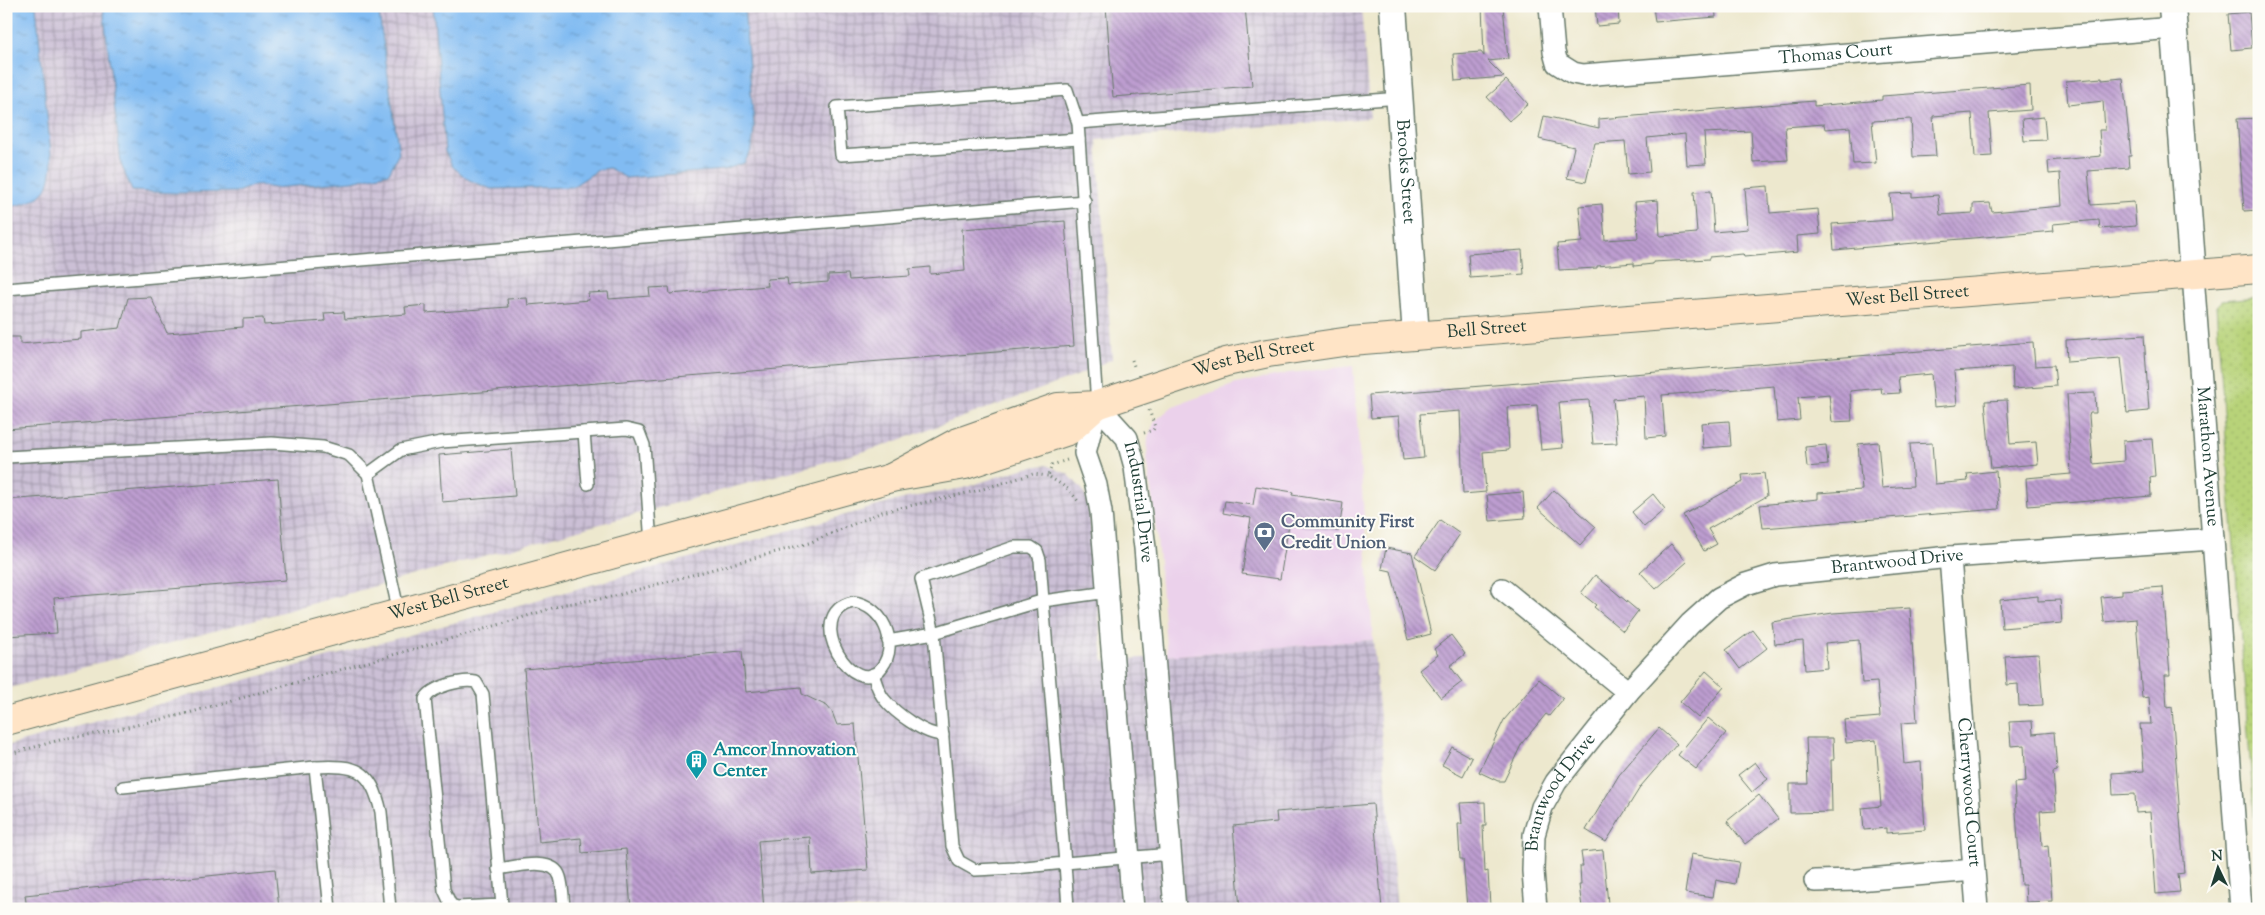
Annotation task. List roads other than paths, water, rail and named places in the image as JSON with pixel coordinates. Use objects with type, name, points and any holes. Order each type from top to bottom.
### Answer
[{"type":"main road","name":"West Bell Street","points":[[1557,324],[2259,269]]},
{"type":"main road","name":"Bell Street","points":[[1416,336],[1557,324]]},
{"type":"main road","name":"West Bell Street","points":[[6,721],[891,478],[965,465],[1068,431],[1097,405],[1243,358],[1350,340],[1416,336]]},
{"type":"street","name":"Brooks Street","points":[[1393,6],[1416,336]]},
{"type":"street","name":"Thomas Court","points":[[1550,6],[1554,52],[1557,63],[1573,73],[1583,75],[2173,17]]},
{"type":"street","name":"Marathon Avenue","points":[[2173,17],[2241,909]]},
{"type":"street","name":"Industrial Drive","points":[[1097,405],[1085,453],[1096,485],[1101,512],[1133,909]]},
{"type":"street","name":"Industrial Drive","points":[[1097,405],[1127,438],[1135,467],[1145,548],[1175,909]]},
{"type":"street","name":"Brantwood Drive","points":[[1536,909],[1532,849],[1542,807],[1556,782],[1628,692],[1706,608],[1746,584],[1775,575],[1950,557],[2213,539]]},
{"type":"street","name":"Cherrywood Court","points":[[1816,881],[1857,880],[1974,870],[1950,557]]},
{"type":"street","points":[[1502,589],[1628,692]]},
{"type":"street","points":[[1974,870],[1977,909]]},
{"type":"lane","points":[[1079,139],[841,155],[837,107],[1067,90],[1078,123],[1097,405]]},
{"type":"lane","points":[[1078,123],[1400,98]]},
{"type":"lane","points":[[6,289],[1084,200]]},
{"type":"lane","points":[[368,474],[401,450],[441,442],[626,429],[639,432],[644,445],[651,544]]},
{"type":"lane","points":[[584,432],[588,484]]},
{"type":"lane","points":[[6,457],[272,443],[323,447],[349,454],[368,474],[398,613]]},
{"type":"lane","points":[[1064,909],[1068,908],[1065,863],[1040,560],[1037,551],[1031,547],[1014,547],[920,579],[934,633],[952,846],[959,861],[975,870],[1015,868],[1065,863],[1129,857],[1171,854]]},
{"type":"lane","points":[[888,641],[934,633],[1043,601],[1108,592]]},
{"type":"lane","points":[[848,603],[864,604],[876,611],[881,618],[886,628],[888,641],[885,662],[882,668],[873,674],[857,674],[837,654],[832,639],[834,617],[838,610],[848,603]]},
{"type":"lane","points":[[873,674],[883,698],[893,708],[928,733],[943,735]]},
{"type":"lane","points":[[463,681],[476,682],[483,694],[502,907],[458,908],[451,905],[446,899],[444,890],[425,699],[434,690],[463,681]]},
{"type":"lane","points":[[123,786],[315,767],[337,766],[353,768],[365,775],[374,785],[381,812],[390,909]]},
{"type":"lane","points":[[315,767],[330,909]]},
{"type":"lane","points":[[498,869],[541,864],[554,868],[560,876],[564,909]]},
{"type":"water","points":[[6,6],[36,6],[52,164],[48,185],[40,196],[26,203],[6,208]]},
{"type":"water","points":[[103,6],[378,6],[399,153],[389,173],[352,181],[274,188],[255,185],[237,192],[176,193],[132,191],[121,164]]},
{"type":"water","points":[[433,6],[744,6],[754,126],[752,149],[744,163],[724,170],[626,178],[609,168],[598,170],[572,187],[491,189],[469,180],[453,167],[445,152]]},
{"type":"place","name":"Community First Credit Union","points":[[1265,552]]},
{"type":"place","name":"Amcor Innovation Center","points":[[697,780]]}]
